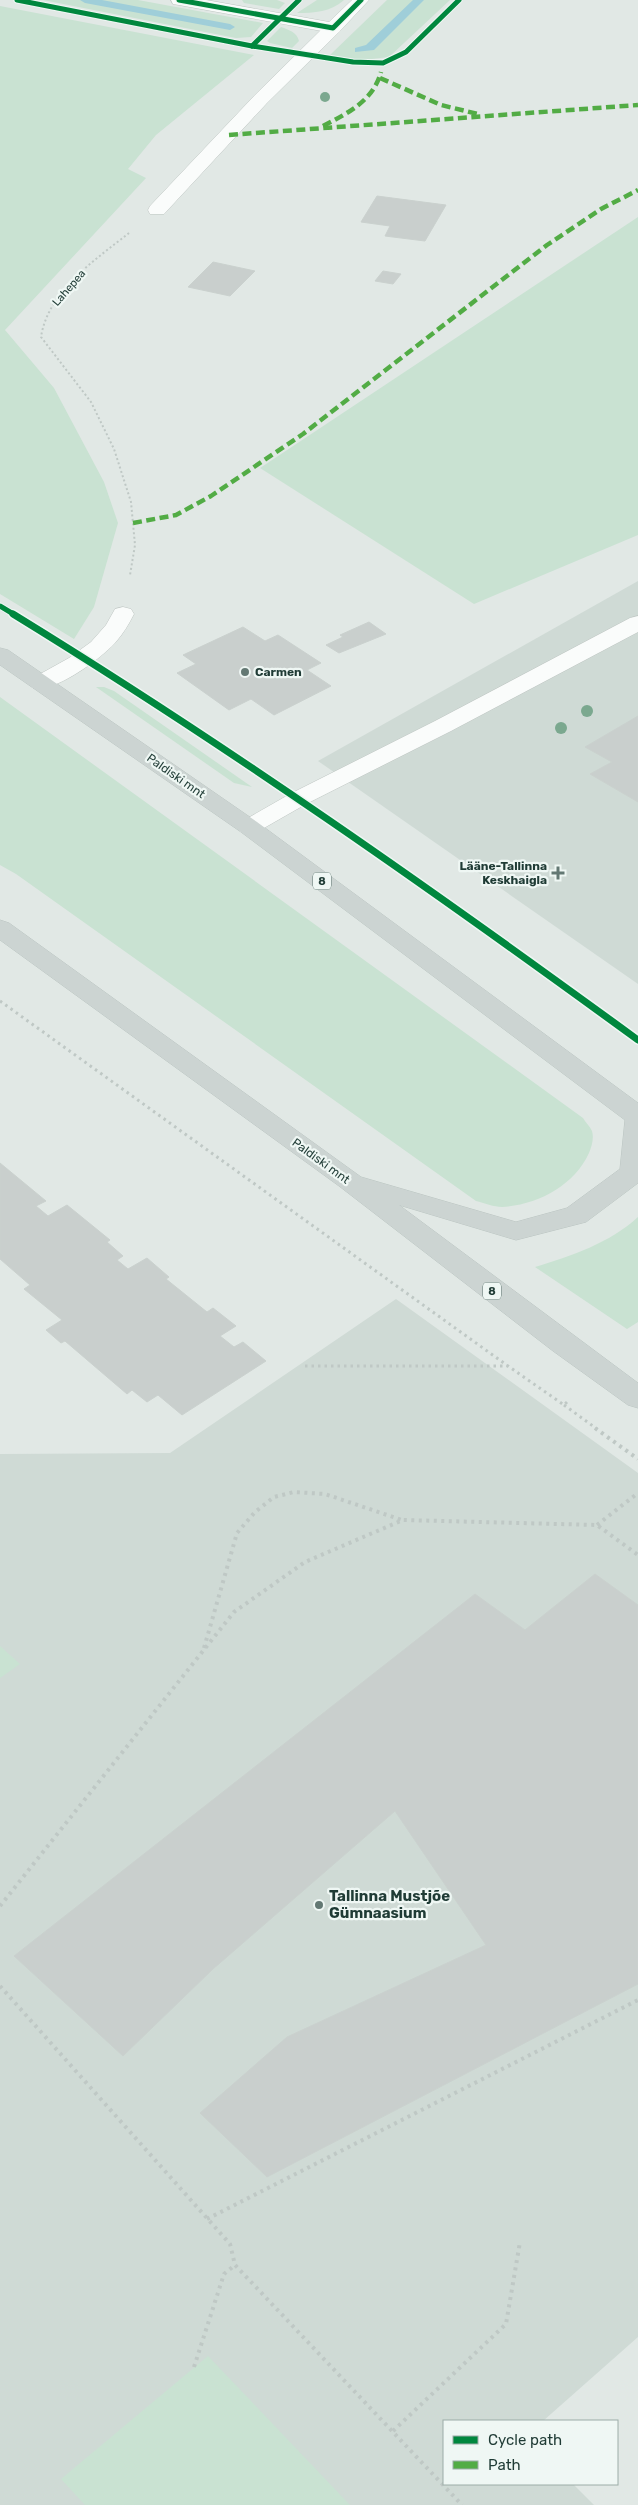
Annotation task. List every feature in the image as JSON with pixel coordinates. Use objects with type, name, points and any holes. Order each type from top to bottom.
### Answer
[{"type":"main road","name":"Paldiski mnt","points":[[0,654],[249,827],[638,1118]]},
{"type":"main road","name":"Paldiski mnt","points":[[0,928],[348,1180],[563,1344],[638,1398]]},
{"type":"main road","points":[[348,1180],[516,1231],[576,1215],[633,1173],[638,1118]]},
{"type":"street","points":[[179,0],[334,28]]},
{"type":"street","points":[[156,210],[206,160],[261,99],[362,0]]},
{"type":"street","points":[[41,683],[86,658],[118,626],[123,614]]},
{"type":"street","points":[[249,827],[298,798],[635,628]]},
{"type":"path","points":[[0,1001],[638,1459]]},
{"type":"path","points":[[305,1366],[508,1366]]},
{"type":"path","points":[[564,1405],[570,1400]]},
{"type":"path","points":[[204,1650],[237,1533],[256,1512],[274,1498],[294,1492],[325,1494],[403,1520],[597,1525],[638,1555]]},
{"type":"path","points":[[597,1525],[638,1493]]},
{"type":"path","points":[[0,1906],[234,1612],[306,1562],[403,1520]]},
{"type":"path","points":[[0,1986],[230,2244],[235,2265],[443,2485]]},
{"type":"path","points":[[207,2219],[638,2000]]},
{"type":"path","points":[[393,2431],[506,2324],[520,2242]]},
{"type":"path","points":[[194,2367],[224,2274],[235,2265]]},
{"type":"path","points":[[443,2485],[462,2505]]},
{"type":"shaded area","name":"Lääne-Tallinna Keskhaigla","points":[[638,581],[638,984],[318,761]]},
{"type":"shaded area","name":"Tallinna Mustjõe Gümnaasium","points":[[396,1299],[638,1473],[638,2337],[544,2420],[443,2420],[443,2485],[574,2485],[594,2505],[0,2505],[0,1454],[170,1453]]},
{"type":"green space","points":[[43,0],[138,0],[263,23],[251,37],[236,38]]},
{"type":"green space","points":[[242,0],[277,0],[285,3],[279,9],[244,3]]},
{"type":"green space","points":[[317,0],[344,0],[328,9],[297,13]]},
{"type":"green space","points":[[387,0],[450,0],[389,57],[355,61],[330,55]]},
{"type":"green space","points":[[0,6],[254,55],[156,135],[128,169],[146,178],[5,330],[54,388],[104,482],[118,523],[94,607],[74,639],[0,594]]},
{"type":"green space","points":[[281,27],[292,32],[298,38],[299,41],[292,48],[267,41]]},
{"type":"green space","points":[[638,217],[638,535],[474,604],[260,468]]},
{"type":"green space","points":[[96,687],[104,687],[114,691],[252,787],[234,783]]},
{"type":"green space","points":[[0,697],[583,1118],[590,1127],[593,1136],[589,1153],[574,1175],[553,1192],[528,1202],[502,1207],[476,1201],[16,874],[0,865]]},
{"type":"green space","points":[[638,1217],[638,1322],[627,1329],[535,1267],[590,1248],[615,1234]]},
{"type":"green space","points":[[0,1646],[20,1664],[0,1678]]},
{"type":"green space","points":[[208,2356],[350,2505],[85,2505],[61,2479]]},
{"type":"building","points":[[377,196],[446,205],[425,241],[385,236],[390,226],[361,222]]},
{"type":"building","points":[[213,262],[255,271],[230,296],[188,287]]},
{"type":"building","points":[[383,271],[401,274],[393,284],[375,281]]},
{"type":"building","points":[[369,622],[386,634],[339,653],[326,645],[343,637],[340,635]]},
{"type":"building","name":"Carmen","points":[[243,627],[265,641],[278,635],[321,663],[307,670],[331,686],[274,715],[251,699],[229,710],[177,673],[196,664],[183,655]]},
{"type":"building","points":[[638,716],[638,802],[590,774],[612,762],[585,747]]},
{"type":"building","points":[[0,1163],[46,1201],[36,1206],[48,1216],[67,1205],[110,1240],[107,1242],[123,1256],[117,1260],[128,1269],[147,1258],[169,1277],[166,1279],[207,1312],[213,1308],[236,1326],[220,1336],[234,1347],[243,1342],[266,1361],[182,1415],[158,1395],[147,1402],[132,1390],[127,1394],[65,1341],[61,1343],[46,1330],[62,1320],[24,1289],[30,1285],[0,1259]]},
{"type":"building","points":[[595,1574],[638,1605],[638,1984],[267,2177],[200,2113],[287,2037],[486,1945],[395,1811],[213,1969],[123,2056],[14,1956],[475,1594],[525,1630]]},
{"type":"waterway","points":[[85,0],[230,27]]},
{"type":"waterway","points":[[359,50],[370,48],[419,0]]},
{"type":"marked path","points":[[323,126],[350,111],[367,98],[378,82],[381,72]]},
{"type":"marked path","points":[[380,78],[441,105],[478,114]]},
{"type":"marked path","points":[[229,135],[638,105]]},
{"type":"marked path","points":[[133,523],[176,515],[211,496],[303,434],[547,245],[601,209],[638,190]]},
{"type":"cycle path","points":[[17,0],[252,46],[353,62],[383,63],[406,52],[459,0]]},
{"type":"cycle path","points":[[179,0],[333,28],[361,0]]},
{"type":"cycle path","points":[[252,46],[299,0]]},
{"type":"cycle path","points":[[0,606],[163,709],[324,816],[638,1040]]},
{"type":"place","name":"Carmen","points":[[245,672]]},
{"type":"place","name":"Lääne-Tallinna Keskhaigla","points":[[558,873]]},
{"type":"place","name":"Tallinna Mustjõe Gümnaasium","points":[[319,1905]]}]
